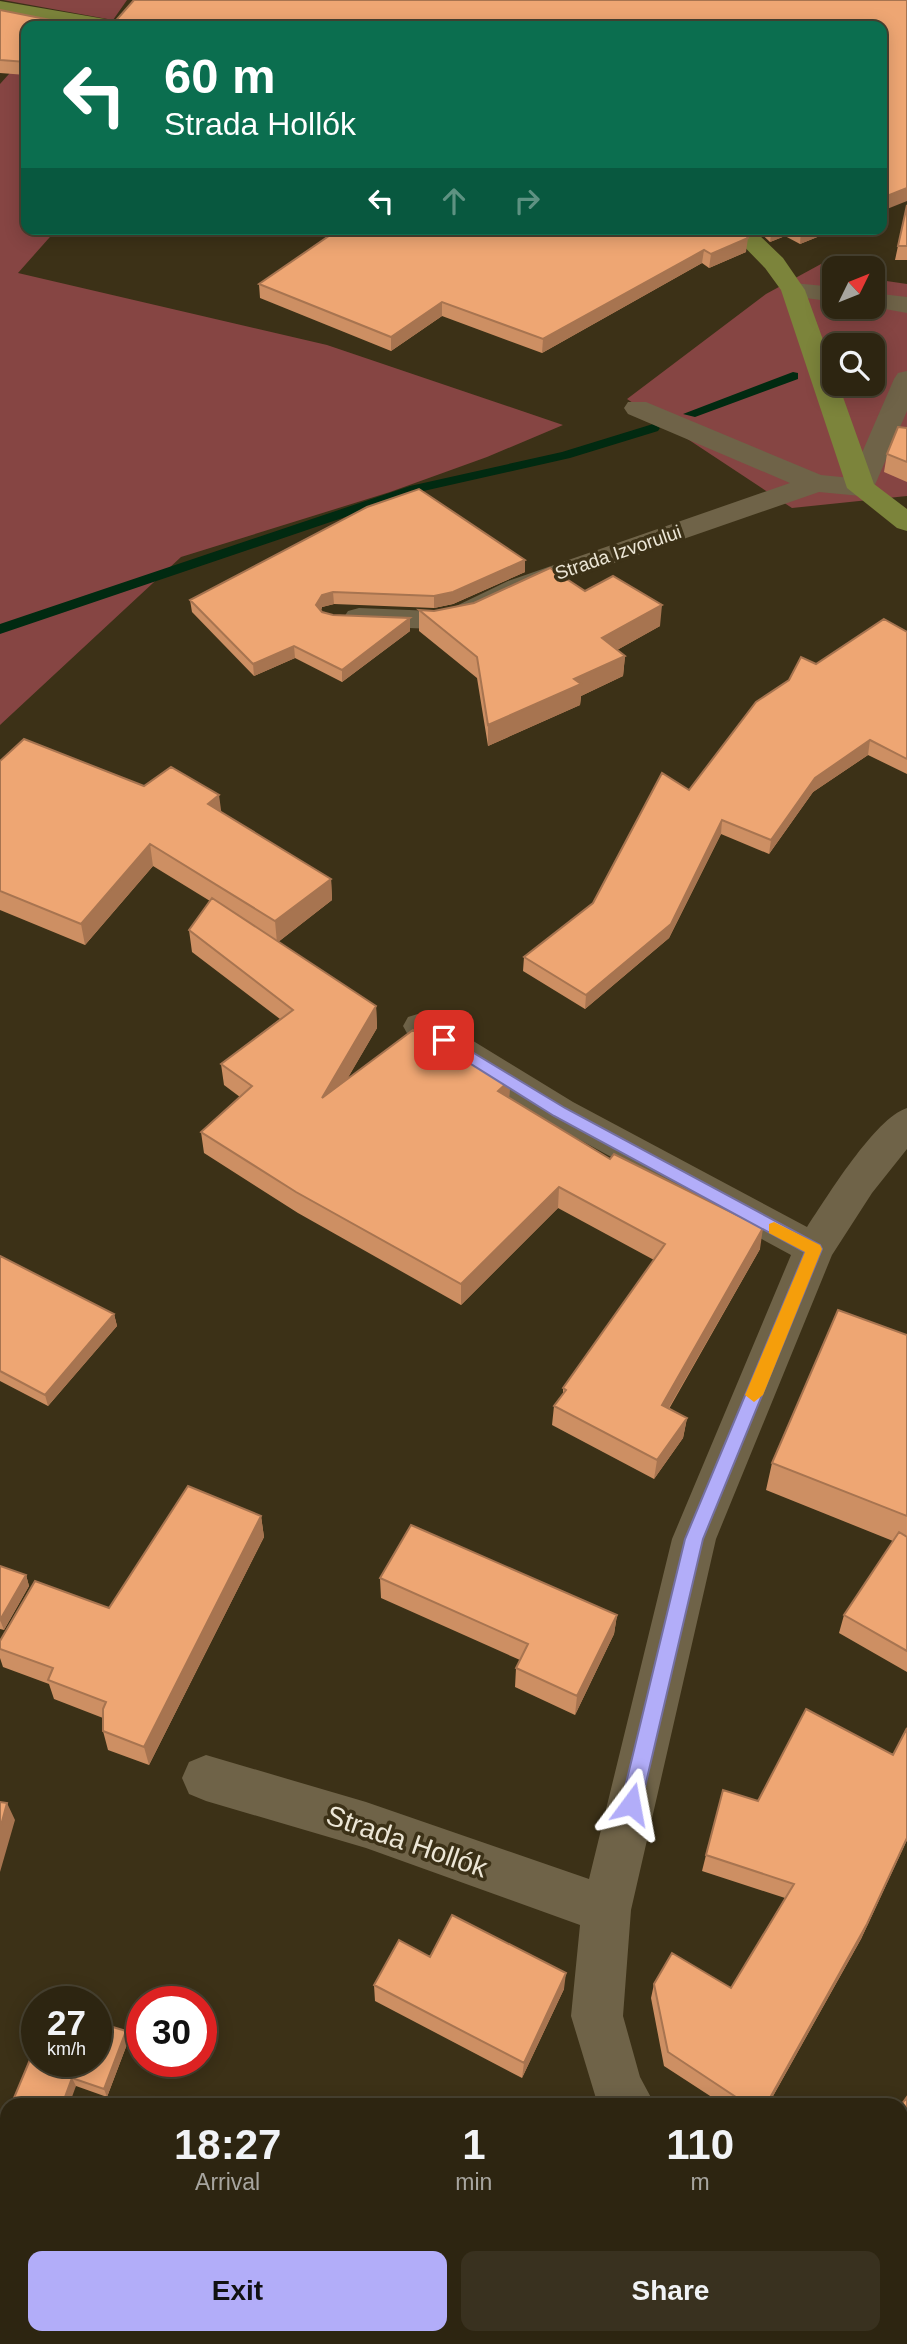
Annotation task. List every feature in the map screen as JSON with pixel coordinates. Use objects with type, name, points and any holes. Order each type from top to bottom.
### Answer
[{"type":"main road","points":[[0,7],[82,21]]},
{"type":"main road","points":[[745,235],[774,263],[793,290],[861,488]]},
{"type":"main road","name":"Strada Izvorului","points":[[861,488],[907,522]]},
{"type":"street","points":[[793,290],[822,293]]},
{"type":"street","points":[[886,302],[907,305]]},
{"type":"street","points":[[861,488],[907,379]]},
{"type":"street","points":[[637,408],[774,468],[817,483]]},
{"type":"street","name":"Strada Izvorului","points":[[334,616],[434,620],[462,615],[518,587],[817,483],[861,488]]},
{"type":"street","points":[[421,1026],[560,1112],[814,1249]]},
{"type":"street","points":[[624,2098],[618,2091],[597,2016],[606,1910],[694,1539],[814,1249],[858,1182],[907,1122]]},
{"type":"street","name":"Strada Hollók","points":[[206,1778],[366,1825],[606,1910]]},
{"type":"shaded area","points":[[3,0],[127,0],[113,20]]},
{"type":"shaded area","points":[[21,61],[21,235],[52,235],[18,273],[327,345],[563,425],[487,457],[390,492],[181,557],[0,725],[0,84]]},
{"type":"shaded area","points":[[821,264],[822,319],[885,319],[886,281],[907,284],[907,496],[792,508],[627,399],[766,294]]},
{"type":"building","points":[[134,0],[907,0],[907,188],[887,196],[887,21],[115,21]]},
{"type":"building","points":[[0,10],[56,21],[21,21],[21,62],[0,60]]},
{"type":"building","points":[[907,205],[907,246],[898,246]]},
{"type":"building","points":[[330,235],[745,235],[748,238],[711,254],[704,250],[543,339],[442,302],[391,337],[259,284]]},
{"type":"building","points":[[898,427],[907,428],[907,462],[887,454]]},
{"type":"building","points":[[419,489],[525,560],[453,592],[434,596],[333,592],[322,595],[316,605],[322,612],[333,615],[410,618],[342,670],[294,646],[253,664],[190,600],[367,507]]},
{"type":"building","points":[[550,568],[585,591],[613,576],[662,605],[602,638],[625,656],[574,679],[581,684],[488,725],[477,657],[419,610],[434,611],[474,603]]},
{"type":"building","points":[[884,619],[907,632],[907,759],[870,740],[815,778],[771,840],[722,820],[671,924],[586,995],[524,957],[593,903],[662,773],[689,790],[756,702],[789,680],[801,657],[816,664]]},
{"type":"building","points":[[24,739],[144,786],[171,767],[219,795],[208,804],[331,879],[275,921],[150,844],[81,924],[0,891],[0,761]]},
{"type":"building","points":[[212,898],[376,1006],[322,1098],[413,1030],[459,1061],[468,1054],[510,1080],[498,1091],[610,1159],[614,1154],[763,1228],[662,1405],[687,1418],[657,1460],[554,1406],[566,1390],[563,1388],[665,1244],[559,1187],[461,1284],[296,1192],[201,1132],[252,1086],[221,1064],[293,1010],[189,930]]},
{"type":"building","points":[[0,1256],[114,1314],[45,1395],[0,1371]]},
{"type":"building","points":[[838,1310],[907,1335],[907,1516],[772,1463]]},
{"type":"building","points":[[188,1486],[261,1516],[144,1747],[103,1731],[103,1709],[106,1702],[48,1680],[53,1668],[0,1649],[0,1641],[35,1581],[109,1608]]},
{"type":"building","points":[[411,1525],[617,1615],[577,1696],[516,1668],[528,1644],[380,1578]]},
{"type":"building","points":[[899,1532],[907,1537],[907,1651],[844,1615]]},
{"type":"building","points":[[0,1566],[26,1575],[0,1620]]},
{"type":"building","points":[[806,1709],[893,1755],[907,1728],[907,1838],[867,1924],[770,2098],[737,2098],[668,2052],[654,1984],[672,1953],[731,1988],[794,1884],[706,1855],[723,1790],[758,1801]]},
{"type":"building","points":[[0,1802],[7,1803],[0,1829]]},
{"type":"building","points":[[452,1915],[566,1973],[524,2063],[374,1985],[399,1940],[430,1957]]},
{"type":"building","points":[[112,2027],[126,2031],[112,2068]]},
{"type":"building","points":[[23,2077],[109,2077],[104,2089],[72,2078],[65,2098],[14,2098]]},
{"type":"waterway","points":[[690,414],[793,376]]},
{"type":"waterway","points":[[0,629],[415,489],[565,455],[653,428]]},
{"type":"slow traffic","points":[[754,1395],[814,1249],[774,1228]]},
{"type":"route","points":[[444,1040],[560,1112],[814,1249],[694,1539],[631,1804]]}]
